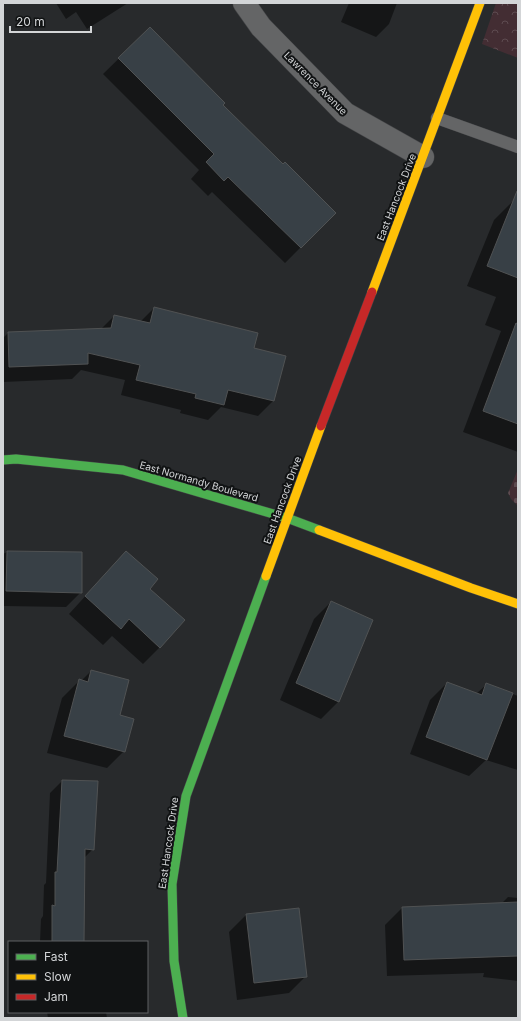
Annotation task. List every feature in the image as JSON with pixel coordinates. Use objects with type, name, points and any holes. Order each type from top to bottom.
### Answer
[{"type":"street","name":"Lawrence Avenue","points":[[244,3],[261,27],[345,113],[423,157]]},
{"type":"street","name":"East Hancock Drive","points":[[183,1018],[174,961],[172,884],[186,796],[286,518],[438,118],[480,3]]},
{"type":"street","name":"East Normandy Boulevard","points":[[3,460],[16,459],[123,470],[286,518],[471,588],[518,604]]},
{"type":"lane","points":[[438,118],[518,147]]},
{"type":"green space","points":[[496,3],[518,3],[518,58],[482,44]]},
{"type":"green space","points":[[518,469],[518,506],[511,499],[508,493]]},
{"type":"building","points":[[150,27],[225,103],[223,105],[283,164],[285,162],[336,213],[301,248],[228,177],[224,181],[206,162],[214,154],[118,58]]},
{"type":"building","points":[[517,191],[518,192],[518,278],[487,266]]},
{"type":"building","points":[[154,307],[258,333],[254,348],[286,356],[274,401],[228,390],[224,405],[195,398],[196,394],[136,380],[140,365],[88,353],[88,364],[9,367],[8,332],[111,328],[114,315],[150,323]]},
{"type":"building","points":[[516,323],[518,324],[518,424],[483,411]]},
{"type":"building","points":[[7,551],[82,552],[82,593],[6,591]]},
{"type":"building","points":[[126,551],[158,579],[150,589],[185,620],[160,648],[129,619],[121,629],[85,596]]},
{"type":"building","points":[[331,601],[373,620],[339,702],[296,683]]},
{"type":"building","points":[[91,670],[129,680],[120,715],[134,719],[125,752],[64,736],[79,679],[88,682]]},
{"type":"building","points":[[447,682],[482,695],[486,683],[513,693],[487,760],[426,737]]},
{"type":"building","points":[[62,780],[98,781],[94,850],[85,849],[84,941],[52,941],[52,905],[55,906],[55,872],[57,872]]},
{"type":"building","points":[[518,902],[518,956],[404,960],[402,907]]},
{"type":"building","points":[[299,908],[307,977],[254,983],[246,914]]},
{"type":"traffic: fast","points":[[3,460],[16,459],[123,470],[287,518],[319,530]]},
{"type":"traffic: fast","points":[[183,1018],[174,961],[172,884],[186,796],[266,576]]},
{"type":"traffic: slow","points":[[372,292],[480,3]]},
{"type":"traffic: slow","points":[[266,576],[321,426]]},
{"type":"traffic: slow","points":[[319,530],[471,588],[518,604]]},
{"type":"traffic: jam","points":[[321,426],[372,292]]}]
